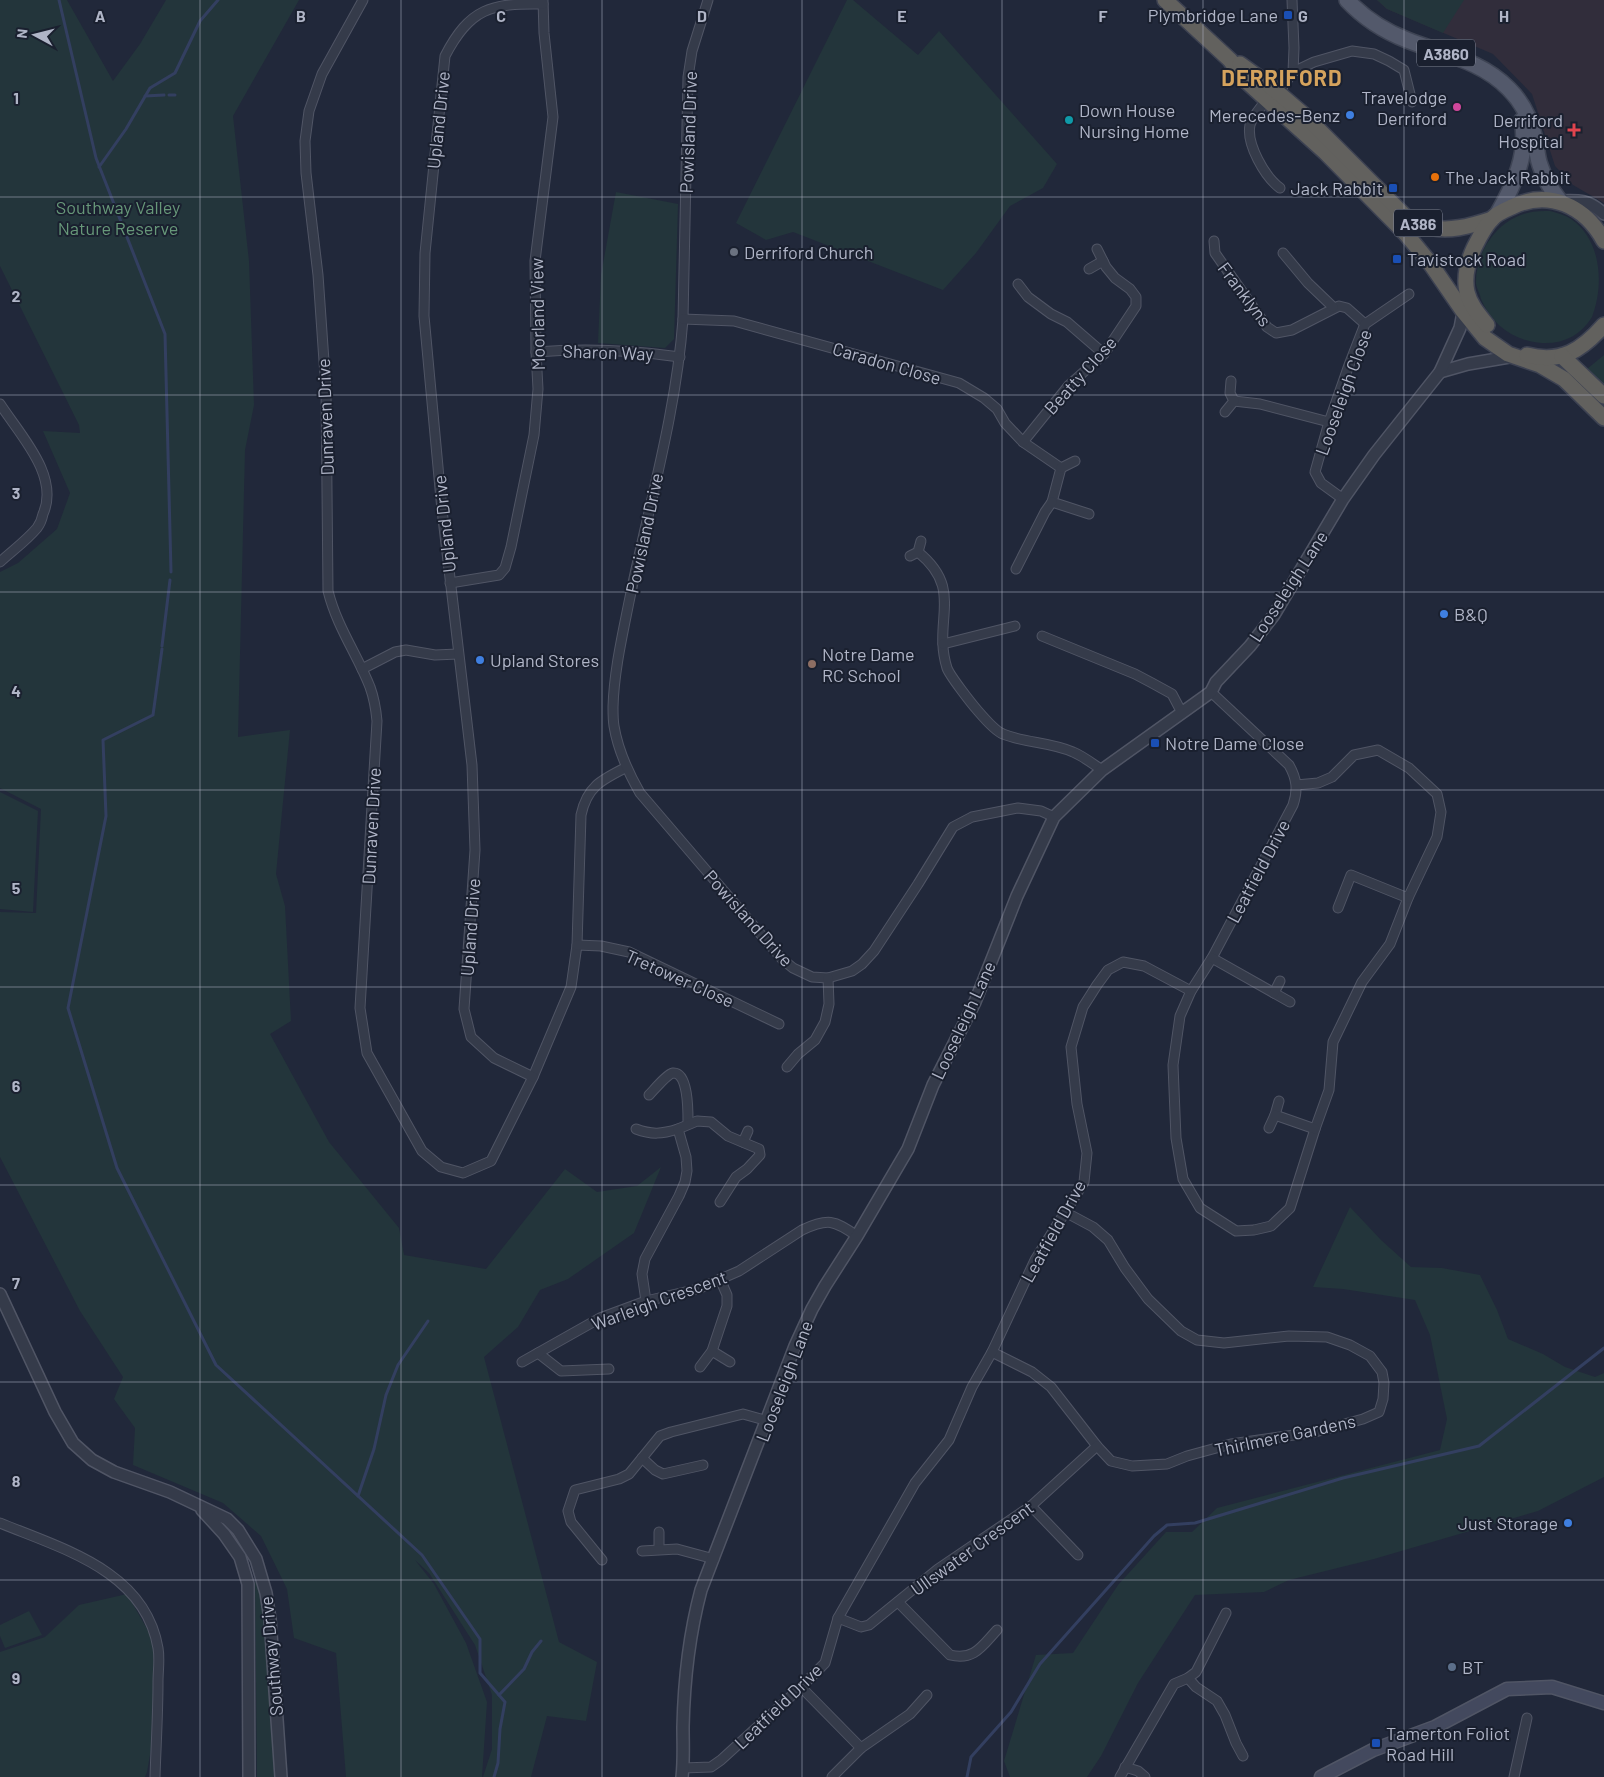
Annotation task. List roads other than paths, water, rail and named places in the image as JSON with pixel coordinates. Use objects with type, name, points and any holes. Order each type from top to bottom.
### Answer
[{"type":"highway","name":"A386","points":[[1164,0],[1230,60],[1237,62],[1273,96],[1406,234],[1430,263],[1463,311],[1485,338],[1508,354],[1520,355],[1564,379],[1603,417]]},
{"type":"highway","name":"A386","points":[[1273,96],[1304,115],[1407,218],[1425,226],[1446,229],[1476,224],[1495,216]]},
{"type":"highway","points":[[1604,241],[1590,219],[1560,201],[1527,201],[1495,216],[1481,234],[1471,255],[1466,282],[1467,293],[1474,309],[1492,331],[1520,355],[1540,357],[1562,356],[1585,345],[1604,325]]},
{"type":"highway","points":[[1562,356],[1604,396]]},
{"type":"main road","name":"A3860","points":[[1347,0],[1358,12],[1389,32],[1465,60],[1482,69],[1509,88],[1524,110],[1532,129],[1540,166],[1560,201]]},
{"type":"main road","name":"A3860","points":[[1495,216],[1516,178],[1524,139],[1524,129],[1519,111],[1510,95],[1497,79]]},
{"type":"main road","points":[[1321,1777],[1374,1750],[1435,1727],[1507,1689],[1552,1687],[1604,1704]]},
{"type":"street","name":"Dunraven Drive","points":[[363,0],[322,74],[309,111],[305,141],[306,173],[318,275],[326,390],[328,591],[333,611],[371,688],[377,721],[360,1008],[367,1053],[422,1151],[440,1166],[463,1172],[491,1161],[533,1077],[571,987],[576,945],[581,815],[584,801],[593,788],[606,778],[625,768]]},
{"type":"street","name":"Powisland Drive","points":[[708,0],[692,51],[688,77],[683,319],[676,391],[638,556],[616,666],[613,725],[625,768],[640,793],[782,959],[802,974],[812,977],[828,978],[852,971],[862,964],[874,951],[953,827],[972,817],[1018,808],[1040,811],[1054,817]]},
{"type":"street","points":[[1292,0],[1293,72]]},
{"type":"street","name":"Moorland View","points":[[450,583],[499,575],[505,568],[534,436],[538,389],[535,261],[553,117],[544,33],[543,2]]},
{"type":"street","name":"Upland Drive","points":[[533,1077],[494,1058],[470,1037],[464,1009],[475,850],[471,756],[442,510],[424,316],[425,253],[444,56],[464,24],[480,13],[516,3],[543,2]]},
{"type":"street","points":[[1280,188],[1263,169],[1250,144],[1250,124],[1293,72],[1314,62],[1352,51],[1374,54],[1389,60],[1404,70],[1412,102]]},
{"type":"street","points":[[1560,201],[1583,200],[1597,207],[1604,214]]},
{"type":"street","name":"Franklyns","points":[[1214,241],[1214,253],[1267,327],[1276,333],[1292,330],[1333,307]]},
{"type":"street","name":"Beatty Close","points":[[1024,442],[1069,385],[1104,354],[1136,306],[1136,297],[1130,289],[1115,278],[1097,250]]},
{"type":"street","points":[[1283,253],[1308,283],[1333,307],[1347,308],[1365,324]]},
{"type":"street","points":[[1089,269],[1103,261]]},
{"type":"street","points":[[1018,284],[1028,296],[1051,314],[1067,322],[1104,354]]},
{"type":"street","name":"Looseleigh Lane","points":[[682,1773],[683,1725],[692,1621],[701,1590],[768,1421],[795,1346],[825,1286],[908,1149],[933,1085],[975,1002],[1017,896],[1054,817],[1102,770],[1211,692],[1216,682],[1250,646],[1274,615],[1343,499],[1374,455],[1440,372],[1460,328],[1467,293]]},
{"type":"street","name":"Looseleigh Close","points":[[1343,499],[1321,483],[1315,472],[1329,422],[1365,324],[1409,294]]},
{"type":"street","name":"Caradon Close","points":[[683,319],[734,320],[959,383],[984,398],[997,409],[1005,423],[1024,442],[1061,468]]},
{"type":"street","name":"Sharon Way","points":[[536,352],[597,349],[639,351],[680,358]]},
{"type":"street","points":[[1440,372],[1477,362],[1520,355]]},
{"type":"street","points":[[1231,381],[1230,393],[1234,401]]},
{"type":"street","points":[[1234,401],[1260,404],[1329,422]]},
{"type":"street","points":[[1225,412],[1234,401]]},
{"type":"street","points":[[0,404],[34,453],[46,479],[48,494],[46,509],[38,527],[0,562]]},
{"type":"street","points":[[1016,569],[1052,502],[1061,468],[1075,461]]},
{"type":"street","points":[[1052,502],[1090,514]]},
{"type":"street","points":[[921,541],[914,554],[931,563],[940,576],[944,590],[943,644],[947,669],[978,710],[1001,734],[1074,752],[1102,770]]},
{"type":"street","points":[[943,644],[1015,626]]},
{"type":"street","points":[[1042,636],[1135,674],[1152,683],[1172,694],[1182,713]]},
{"type":"street","points":[[362,670],[395,652],[406,650],[436,654],[458,654]]},
{"type":"street","points":[[1191,991],[1180,1016],[1173,1065],[1176,1138],[1183,1179],[1200,1208],[1236,1232],[1271,1226],[1290,1208],[1329,1090],[1334,1042],[1362,982],[1390,944],[1408,898],[1437,838],[1441,812],[1437,794],[1409,768],[1378,750],[1354,755],[1332,777],[1318,783],[1296,785],[1295,776],[1289,765],[1211,692]]},
{"type":"street","name":"Leatfield Drive","points":[[682,1773],[711,1767],[721,1760],[825,1663],[838,1618],[915,1483],[949,1440],[972,1387],[992,1352],[1035,1260],[1084,1182],[1087,1153],[1077,1104],[1071,1047],[1083,1007],[1108,970],[1123,962],[1144,966],[1191,991],[1212,958],[1293,805],[1296,796],[1296,785]]},
{"type":"street","points":[[1338,908],[1351,875],[1408,898]]},
{"type":"street","name":"Tretower Close","points":[[576,945],[601,946],[629,952],[779,1024]]},
{"type":"street","points":[[1212,958],[1290,1002]]},
{"type":"street","points":[[787,1067],[798,1054],[816,1040],[826,1022],[829,1004],[828,978]]},
{"type":"street","points":[[1274,993],[1280,981]]},
{"type":"street","points":[[649,1095],[668,1076],[673,1073],[678,1074],[682,1078],[686,1093],[688,1124]]},
{"type":"street","points":[[1269,1128],[1279,1101]]},
{"type":"street","points":[[1274,1115],[1315,1130]]},
{"type":"street","points":[[636,1129],[654,1134],[662,1134],[697,1120],[711,1122],[728,1136],[759,1149],[760,1155],[736,1177],[720,1202]]},
{"type":"street","points":[[646,1301],[642,1274],[645,1259],[685,1182],[687,1171],[686,1157],[678,1129]]},
{"type":"street","points":[[743,1142],[748,1131]]},
{"type":"street","name":"Thirlmere Gardens","points":[[992,1352],[1032,1372],[1051,1387],[1111,1461],[1132,1466],[1168,1464],[1187,1456],[1231,1444],[1315,1432],[1362,1420],[1379,1412],[1383,1399],[1384,1383],[1382,1372],[1370,1356],[1327,1336],[1289,1336],[1224,1343],[1197,1340],[1182,1331],[1148,1298],[1125,1268],[1108,1240],[1094,1227],[1065,1212]]},
{"type":"street","name":"Warleigh Crescent","points":[[522,1362],[600,1318],[646,1301],[698,1289],[720,1280],[762,1257],[802,1230],[818,1223],[841,1224],[857,1236]]},
{"type":"street","points":[[700,1367],[712,1351],[727,1306],[727,1295],[720,1280]]},
{"type":"street","name":"Southway Drive","points":[[0,1294],[55,1412],[73,1443],[92,1460],[114,1472],[170,1492],[227,1519],[238,1530],[256,1558],[266,1593],[270,1619],[281,1777]]},
{"type":"street","points":[[712,1351],[730,1362]]},
{"type":"street","points":[[538,1353],[561,1371],[609,1369]]},
{"type":"street","points":[[602,1560],[571,1522],[568,1511],[575,1490],[619,1479],[629,1474],[660,1436],[671,1432],[743,1414],[768,1421]]},
{"type":"street","name":"Ullswater Crescent","points":[[838,1618],[861,1627],[869,1624],[938,1569],[1031,1506],[1097,1446]]},
{"type":"street","points":[[642,1458],[655,1470],[663,1474],[704,1465]]},
{"type":"street","name":"Southway Drive","points":[[197,1505],[224,1534],[240,1557],[248,1584],[249,1777]]},
{"type":"street","points":[[1031,1506],[1078,1555]]},
{"type":"street","points":[[0,1523],[105,1570],[124,1584],[139,1602],[149,1621],[158,1648],[155,1777]]},
{"type":"street","points":[[659,1532],[660,1549]]},
{"type":"street","points":[[642,1551],[677,1549],[714,1560]]},
{"type":"street","points":[[586,1559],[594,1551]]},
{"type":"street","points":[[898,1602],[950,1656],[961,1658],[975,1653],[996,1630]]},
{"type":"street","points":[[1120,1777],[1174,1684],[1196,1672],[1226,1613]]},
{"type":"street","points":[[1188,1678],[1196,1687],[1217,1701],[1225,1714],[1243,1756]]},
{"type":"street","points":[[801,1687],[861,1748]]},
{"type":"street","points":[[832,1777],[861,1748],[910,1714],[927,1695]]},
{"type":"street","points":[[1514,1777],[1527,1718]]},
{"type":"street","points":[[1525,1728],[1534,1730]]},
{"type":"street","points":[[1125,1767],[1138,1771],[1145,1777]]},
{"type":"waterway","points":[[59,0],[96,158],[165,334],[171,572]]},
{"type":"waterway","points":[[99,167],[126,129],[150,88],[175,73],[200,21],[218,0]]},
{"type":"waterway","points":[[145,96],[164,95]]},
{"type":"waterway","points":[[169,95],[175,95]]},
{"type":"waterway","points":[[162,646],[170,580]]},
{"type":"waterway","points":[[162,649],[153,715],[103,740],[106,816],[68,1008],[117,1168],[216,1365],[422,1555],[480,1639],[480,1673],[505,1702],[500,1729],[498,1763],[494,1777]]},
{"type":"waterway","points":[[358,1496],[374,1449],[386,1395],[398,1365],[428,1321]]},
{"type":"waterway","points":[[967,1777],[971,1757],[1011,1712],[1040,1664],[1154,1536],[1167,1525],[1195,1523],[1343,1478],[1479,1446],[1604,1348]]},
{"type":"waterway","points":[[499,1695],[524,1669],[532,1652],[541,1641]]},
{"type":"place","name":"Plymbridge Lane","points":[[1288,15]]},
{"type":"place","name":"Travelodge Derriford","points":[[1457,107]]},
{"type":"place","name":"Merecedes-Benz","points":[[1350,115]]},
{"type":"place","name":"Down House Nursing Home","points":[[1069,120]]},
{"type":"place","name":"Derriford Hospital","points":[[1574,130]]},
{"type":"place","name":"The Jack Rabbit","points":[[1435,177]]},
{"type":"place","name":"Jack Rabbit","points":[[1393,188]]},
{"type":"place","name":"Derriford Church","points":[[734,252]]},
{"type":"place","name":"Tavistock Road","points":[[1397,259]]},
{"type":"place","name":"B&Q","points":[[1444,614]]},
{"type":"place","name":"Upland Stores","points":[[480,660]]},
{"type":"place","name":"Notre Dame RC School","points":[[812,664]]},
{"type":"place","name":"Notre Dame Close","points":[[1155,743]]},
{"type":"place","name":"Just Storage","points":[[1568,1523]]},
{"type":"place","name":"BT","points":[[1452,1667]]},
{"type":"place","name":"Tamerton Foliot Road Hill","points":[[1376,1743]]},
{"type":"district","name":"DERRIFORD","points":[[1282,77]]},
{"type":"park label","name":"Southway Valley Nature Reserve","points":[[118,217]]}]
